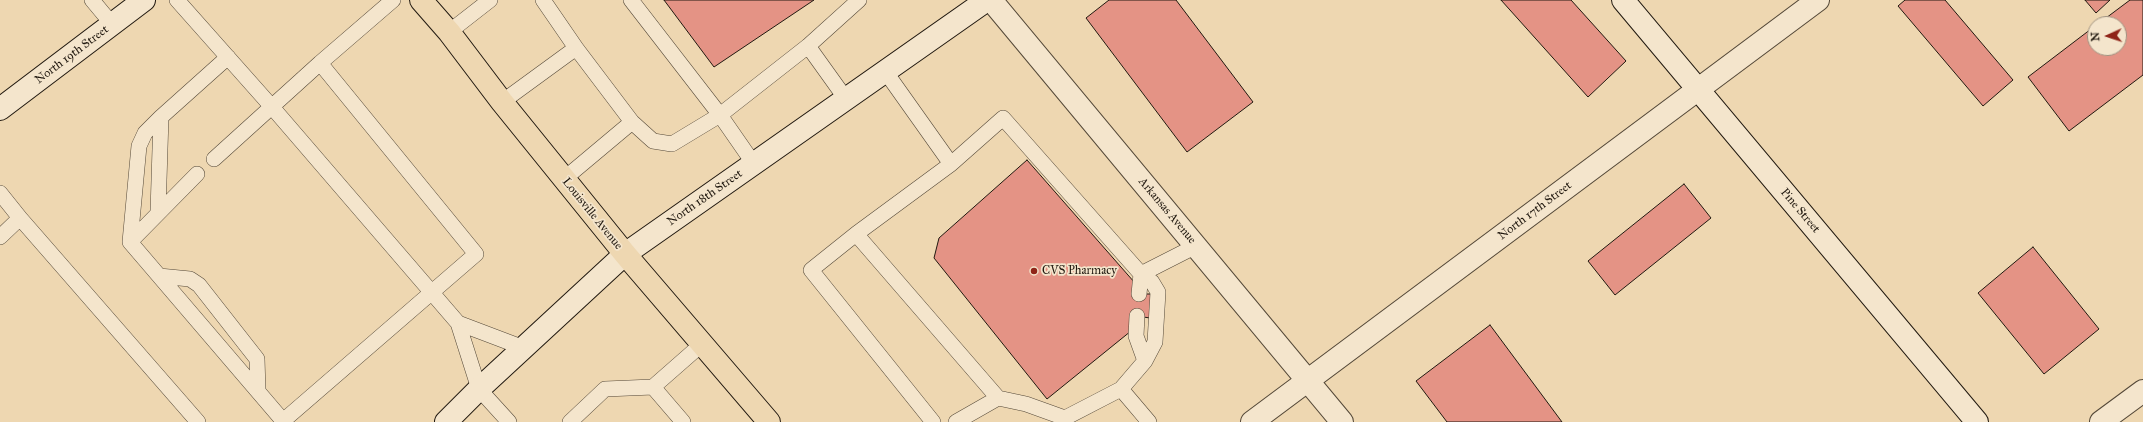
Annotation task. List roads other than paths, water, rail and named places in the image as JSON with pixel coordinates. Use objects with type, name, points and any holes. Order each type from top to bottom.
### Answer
[{"type":"main road","name":"Louisville Avenue","points":[[421,0],[449,32],[502,102],[625,254],[770,422]]},
{"type":"street","name":"North 19th Street","points":[[0,109],[144,0]]},
{"type":"street","name":"North 18th Street","points":[[446,422],[479,389],[625,254],[987,0]]},
{"type":"street","name":"Arkansas Avenue","points":[[991,0],[1342,422]]},
{"type":"street","name":"Pine Street","points":[[1623,0],[1977,422]]},
{"type":"street","name":"North 17th Street","points":[[1252,422],[1818,0]]},
{"type":"street","points":[[2101,422],[2143,391]]},
{"type":"lane","points":[[92,0],[112,24]]},
{"type":"lane","points":[[177,0],[272,107],[458,323],[479,389],[509,422]]},
{"type":"lane","points":[[214,159],[320,63],[393,0]]},
{"type":"lane","points":[[449,32],[490,0]]},
{"type":"lane","points":[[543,0],[576,48],[632,122],[653,141],[672,144],[720,115],[808,46],[858,0]]},
{"type":"lane","points":[[631,0],[720,115],[754,164]]},
{"type":"lane","points":[[808,46],[846,99]]},
{"type":"lane","points":[[502,102],[576,48]]},
{"type":"lane","points":[[228,57],[145,133],[139,146],[130,242],[284,422],[476,254],[320,63]]},
{"type":"lane","points":[[885,71],[951,164]]},
{"type":"lane","points":[[158,212],[161,117]]},
{"type":"lane","points":[[856,234],[998,398],[1026,404],[1065,418],[1121,389],[1145,361],[1156,342],[1158,292],[1152,282],[1140,274],[1003,118],[951,164],[856,234],[811,270],[933,422]]},
{"type":"lane","points":[[564,179],[632,122]]},
{"type":"lane","points":[[130,242],[197,174]]},
{"type":"lane","points":[[0,192],[20,218],[192,420]]},
{"type":"lane","points":[[0,237],[20,218]]},
{"type":"lane","points":[[1140,274],[1196,246]]},
{"type":"lane","points":[[1139,294],[1140,274]]},
{"type":"lane","points":[[159,276],[190,278],[199,285],[257,359],[258,391]]},
{"type":"lane","points":[[1137,316],[1136,336],[1145,361]]},
{"type":"lane","points":[[458,323],[524,348]]},
{"type":"lane","points":[[570,422],[605,389],[653,387],[702,344]]},
{"type":"lane","points":[[653,387],[683,422]]},
{"type":"lane","points":[[1121,389],[1149,422]]},
{"type":"lane","points":[[956,422],[998,398]]},
{"type":"place","name":"CVS Pharmacy","points":[[1034,271]]}]
